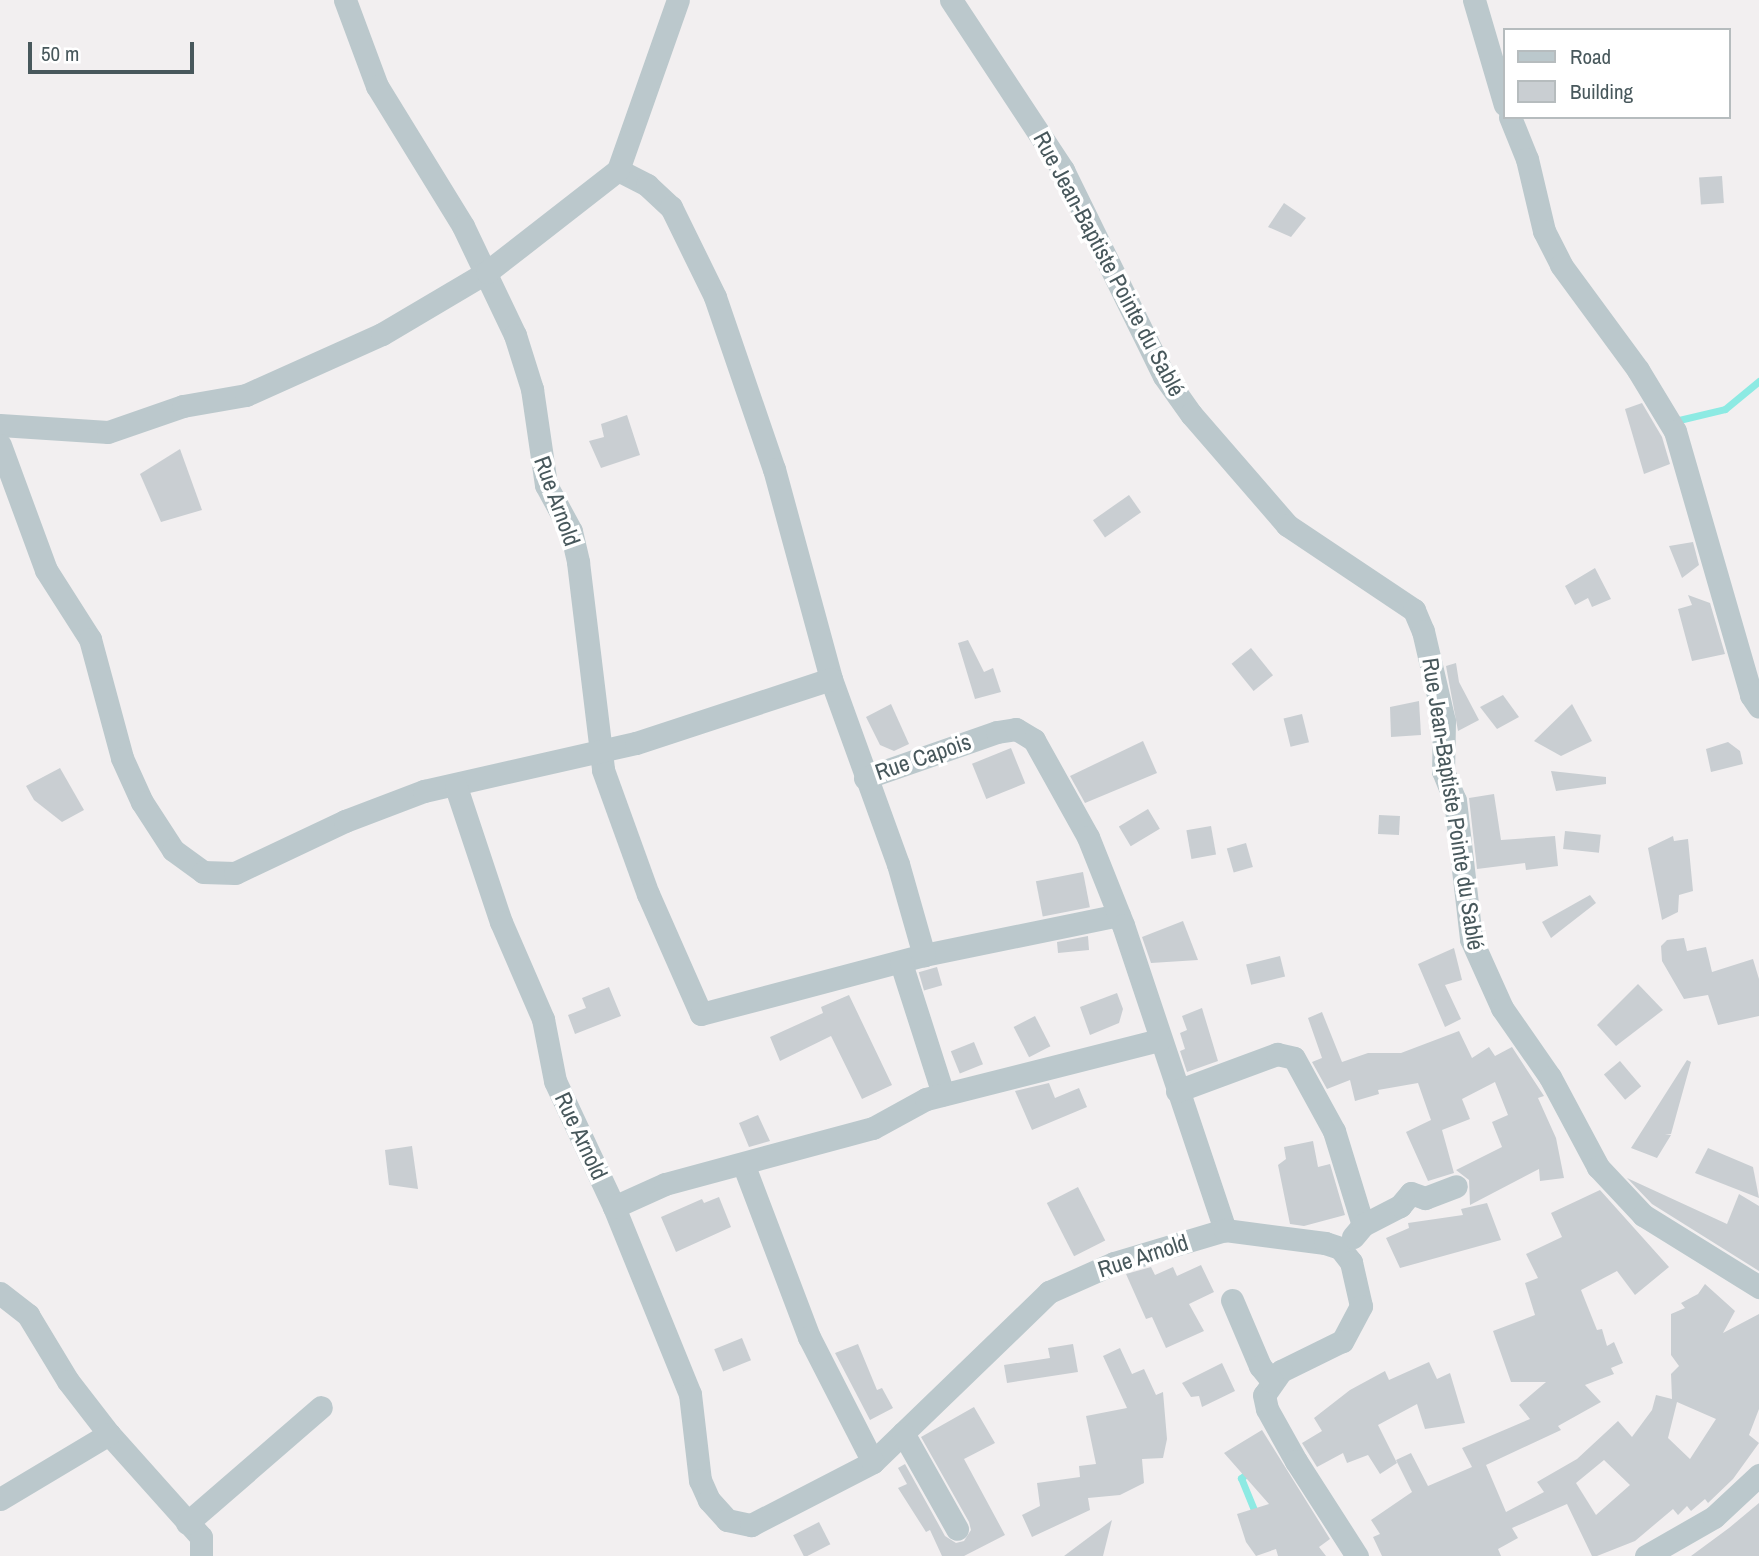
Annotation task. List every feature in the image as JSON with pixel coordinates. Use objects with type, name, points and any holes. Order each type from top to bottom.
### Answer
[{"type":"street","name":"Rue Arnold","points":[[345,0],[377,86],[432,171],[487,272],[515,335],[531,389],[546,485],[571,531],[601,752],[613,807],[701,1014],[901,962]]},
{"type":"street","points":[[0,425],[108,432],[183,406],[246,395],[382,334],[487,272],[618,170],[678,0]]},
{"type":"street","name":"Rue Jean-Baptiste Pointe du Sablé","points":[[951,0],[1063,170],[1164,376],[1191,414],[1287,525],[1414,610],[1423,631],[1444,721],[1443,771],[1455,800],[1475,951],[1502,1008],[1550,1077],[1602,1173],[1643,1215],[1759,1286]]},
{"type":"street","points":[[1474,0],[1504,102]]},
{"type":"street","points":[[1511,119],[1527,159],[1544,231],[1561,265],[1638,370],[1675,430],[1751,695],[1759,707]]},
{"type":"street","name":"Rue Capois","points":[[618,170],[647,185],[671,206],[711,286],[774,469],[831,679],[866,778],[997,732],[1016,729],[1034,740],[1052,768],[1088,837],[1119,915],[1225,1230]]},
{"type":"street","points":[[0,444],[46,570],[90,639],[122,758],[158,830],[183,858],[203,872],[235,873],[345,821],[424,791],[456,787],[601,752],[831,679]]},
{"type":"street","points":[[866,778],[898,864],[924,955]]},
{"type":"street","name":"Rue Arnold","points":[[456,787],[501,922],[543,1019],[555,1081],[614,1207],[690,1394],[700,1480],[709,1500],[727,1520],[751,1525],[873,1462],[1049,1292],[1114,1263],[1225,1230],[1340,1248]]},
{"type":"street","points":[[943,1094],[901,962],[1119,915]]},
{"type":"street","points":[[614,1207],[665,1184],[717,1168],[744,1166],[873,1128],[943,1094],[1160,1040]]},
{"type":"street","points":[[1177,1091],[1278,1054],[1294,1058],[1334,1131],[1363,1225]]},
{"type":"street","points":[[744,1166],[809,1337],[873,1462]]},
{"type":"street","points":[[1268,1388],[1281,1371],[1342,1341],[1361,1306],[1351,1262],[1340,1248],[1363,1225],[1400,1206],[1411,1192],[1425,1198],[1456,1186]]},
{"type":"street","points":[[0,1293],[28,1315],[68,1381],[109,1434],[165,1491],[187,1523],[201,1537],[201,1556]]},
{"type":"street","points":[[1232,1300],[1268,1388],[1267,1409],[1296,1461],[1357,1556]]},
{"type":"street","points":[[187,1523],[321,1407]]},
{"type":"street","points":[[903,1433],[957,1529]]},
{"type":"street","points":[[0,1499],[109,1434]]},
{"type":"street","points":[[1646,1556],[1714,1517],[1759,1475]]},
{"type":"building","points":[[1722,176],[1724,203],[1701,205],[1699,178]]},
{"type":"building","points":[[1284,203],[1306,218],[1291,237],[1268,227]]},
{"type":"building","points":[[1642,403],[1662,437],[1670,464],[1644,474],[1625,409]]},
{"type":"building","points":[[627,415],[640,455],[601,468],[589,441],[604,437],[601,424]]},
{"type":"building","points":[[180,449],[202,510],[161,522],[140,474]]},
{"type":"building","points":[[1129,495],[1141,512],[1105,537],[1093,520]]},
{"type":"building","points":[[1693,542],[1699,565],[1682,578],[1669,546]]},
{"type":"building","points":[[1595,568],[1611,599],[1592,607],[1588,598],[1575,605],[1565,586]]},
{"type":"building","points":[[1688,595],[1710,603],[1725,654],[1692,661],[1678,609],[1692,605]]},
{"type":"building","points":[[968,640],[984,672],[993,668],[1001,692],[975,699],[958,643]]},
{"type":"building","points":[[1251,648],[1273,675],[1254,691],[1232,664]]},
{"type":"building","points":[[1456,663],[1459,682],[1479,720],[1458,731],[1446,666]]},
{"type":"building","points":[[1503,695],[1519,717],[1497,729],[1480,707]]},
{"type":"building","points":[[1419,701],[1421,735],[1391,737],[1390,707]]},
{"type":"building","points":[[891,704],[909,744],[894,751],[880,745],[866,717]]},
{"type":"building","points":[[1572,704],[1592,741],[1561,756],[1534,741]]},
{"type":"building","points":[[1302,714],[1309,742],[1291,747],[1284,719]]},
{"type":"building","points":[[1143,741],[1157,773],[1085,803],[1070,776]]},
{"type":"building","points":[[1728,742],[1740,751],[1743,764],[1711,772],[1706,749]]},
{"type":"building","points":[[1011,748],[1025,783],[986,799],[972,764]]},
{"type":"building","points":[[60,768],[84,810],[62,822],[34,800],[26,786]]},
{"type":"building","points":[[1551,771],[1606,777],[1606,784],[1556,791]]},
{"type":"building","points":[[1494,794],[1501,840],[1555,836],[1558,866],[1526,870],[1525,863],[1477,869],[1469,798]]},
{"type":"building","points":[[1148,809],[1160,829],[1131,846],[1119,827]]},
{"type":"building","points":[[1379,815],[1400,816],[1399,835],[1378,834]]},
{"type":"building","points":[[1211,826],[1216,855],[1191,859],[1186,830]]},
{"type":"building","points":[[1565,831],[1601,835],[1599,853],[1563,849]]},
{"type":"building","points":[[1673,836],[1674,841],[1688,839],[1693,891],[1679,895],[1678,912],[1662,920],[1648,848]]},
{"type":"building","points":[[1246,843],[1253,867],[1234,873],[1227,849]]},
{"type":"building","points":[[1083,872],[1090,907],[1043,916],[1036,881]]},
{"type":"building","points":[[1590,895],[1596,903],[1551,938],[1542,922]]},
{"type":"building","points":[[1183,921],[1198,960],[1151,963],[1142,937]]},
{"type":"building","points":[[1088,936],[1089,950],[1058,953],[1057,942]]},
{"type":"building","points":[[1684,938],[1687,951],[1706,947],[1712,972],[1753,959],[1759,979],[1759,1016],[1718,1025],[1708,995],[1684,999],[1662,961],[1661,946],[1667,940]]},
{"type":"building","points":[[1454,948],[1462,980],[1445,985],[1461,1019],[1445,1027],[1418,964]]},
{"type":"building","points":[[1280,956],[1285,976],[1251,985],[1246,964]]},
{"type":"building","points":[[937,967],[942,985],[924,991],[919,972]]},
{"type":"building","points":[[1638,984],[1663,1010],[1616,1046],[1597,1025]]},
{"type":"building","points":[[609,987],[621,1016],[575,1034],[568,1015],[586,1008],[582,998]]},
{"type":"building","points":[[1117,993],[1123,1009],[1119,1023],[1090,1035],[1080,1007]]},
{"type":"building","points":[[849,995],[892,1085],[862,1099],[831,1036],[780,1061],[770,1037],[823,1013],[821,1007]]},
{"type":"building","points":[[1202,1008],[1218,1061],[1187,1072],[1180,1051],[1185,1049],[1180,1033],[1187,1030],[1182,1016]]},
{"type":"building","points":[[1322,1012],[1342,1062],[1368,1053],[1401,1053],[1459,1031],[1472,1058],[1489,1047],[1495,1056],[1512,1047],[1544,1096],[1538,1098],[1556,1138],[1564,1178],[1540,1181],[1539,1169],[1470,1205],[1469,1180],[1456,1170],[1502,1147],[1492,1122],[1508,1115],[1495,1082],[1462,1099],[1470,1119],[1442,1130],[1454,1173],[1428,1181],[1406,1132],[1431,1120],[1418,1083],[1378,1090],[1379,1094],[1355,1101],[1350,1080],[1327,1089],[1312,1062],[1322,1058],[1308,1018]]},
{"type":"building","points":[[1035,1016],[1050,1046],[1029,1057],[1014,1027]]},
{"type":"building","points":[[974,1042],[983,1064],[960,1074],[951,1051]]},
{"type":"building","points":[[1687,1060],[1691,1062],[1671,1134],[1665,1135],[1671,1135],[1657,1158],[1631,1148]]},
{"type":"building","points":[[1620,1061],[1641,1086],[1625,1100],[1604,1074]]},
{"type":"building","points":[[1049,1083],[1055,1098],[1079,1088],[1087,1107],[1032,1130],[1015,1091]]},
{"type":"building","points":[[758,1115],[770,1141],[749,1147],[739,1123]]},
{"type":"building","points":[[1313,1141],[1318,1167],[1330,1164],[1345,1215],[1304,1226],[1290,1224],[1278,1165],[1286,1159],[1284,1147]]},
{"type":"building","points":[[412,1146],[418,1189],[389,1185],[385,1150]]},
{"type":"building","points":[[1708,1148],[1753,1167],[1759,1198],[1695,1173]]},
{"type":"building","points":[[1627,1178],[1727,1224],[1739,1194],[1759,1206],[1759,1271],[1652,1204]]},
{"type":"building","points":[[1078,1187],[1105,1240],[1074,1256],[1047,1203]]},
{"type":"building","points":[[1600,1190],[1669,1267],[1635,1295],[1617,1271],[1581,1290],[1597,1330],[1602,1329],[1607,1346],[1614,1342],[1623,1363],[1611,1368],[1614,1374],[1585,1385],[1601,1402],[1558,1426],[1561,1430],[1486,1465],[1506,1512],[1544,1492],[1537,1482],[1577,1459],[1618,1421],[1632,1437],[1652,1410],[1656,1395],[1672,1399],[1671,1374],[1679,1366],[1671,1355],[1671,1314],[1685,1308],[1681,1303],[1698,1294],[1705,1284],[1735,1311],[1723,1333],[1759,1314],[1759,1409],[1749,1435],[1759,1443],[1733,1479],[1708,1503],[1705,1499],[1691,1511],[1687,1506],[1678,1515],[1673,1509],[1635,1541],[1597,1556],[1592,1556],[1567,1504],[1512,1528],[1518,1538],[1498,1549],[1501,1556],[1382,1556],[1373,1537],[1380,1534],[1371,1520],[1412,1492],[1396,1460],[1411,1453],[1428,1486],[1472,1467],[1462,1448],[1530,1419],[1519,1405],[1546,1382],[1511,1382],[1493,1331],[1535,1315],[1525,1283],[1538,1278],[1526,1254],[1562,1237],[1551,1213]],"holes":[[[1677,1402],[1716,1419],[1690,1459],[1668,1438]],[[1604,1460],[1630,1485],[1596,1515],[1576,1483]]]},
{"type":"building","points":[[719,1197],[731,1227],[676,1252],[661,1217],[702,1199],[704,1203]]},
{"type":"building","points":[[1487,1203],[1501,1240],[1400,1268],[1386,1238],[1409,1228],[1408,1223],[1463,1215],[1461,1209]]},
{"type":"building","points":[[1201,1265],[1214,1292],[1189,1304],[1204,1331],[1166,1348],[1152,1317],[1146,1319],[1126,1274],[1151,1267],[1155,1275],[1173,1267],[1177,1276]]},
{"type":"building","points":[[742,1338],[751,1360],[723,1371],[714,1349]]},
{"type":"building","points":[[858,1344],[877,1390],[882,1388],[893,1408],[870,1420],[835,1353]]},
{"type":"building","points":[[1073,1344],[1078,1372],[1007,1383],[1004,1365],[1050,1358],[1048,1348]]},
{"type":"building","points":[[1120,1348],[1132,1374],[1144,1369],[1156,1395],[1163,1392],[1167,1439],[1163,1458],[1142,1459],[1144,1483],[1120,1495],[1088,1498],[1090,1510],[1032,1537],[1022,1515],[1040,1506],[1037,1483],[1080,1477],[1079,1466],[1096,1464],[1086,1416],[1127,1408],[1103,1356]]},
{"type":"building","points":[[1429,1362],[1437,1379],[1450,1373],[1465,1423],[1425,1429],[1417,1404],[1378,1425],[1397,1463],[1380,1474],[1368,1455],[1347,1463],[1343,1453],[1317,1467],[1302,1443],[1322,1431],[1314,1418],[1350,1390],[1385,1371],[1389,1380]]},
{"type":"building","points":[[1222,1363],[1235,1391],[1202,1407],[1199,1396],[1191,1397],[1182,1383]]},
{"type":"building","points":[[974,1407],[995,1443],[964,1459],[1005,1535],[964,1556],[942,1556],[930,1530],[926,1532],[898,1488],[907,1484],[898,1468],[905,1464],[945,1536],[956,1543],[964,1541],[971,1530],[969,1522],[921,1437]]},
{"type":"building","points":[[1262,1430],[1330,1539],[1319,1547],[1326,1556],[1278,1556],[1276,1549],[1256,1556],[1246,1542],[1237,1514],[1269,1504],[1224,1453]]},
{"type":"building","points":[[1759,1503],[1759,1556],[1691,1556],[1729,1528]]},
{"type":"building","points":[[1112,1520],[1103,1556],[1064,1556]]},
{"type":"building","points":[[819,1522],[830,1544],[804,1556],[793,1535]]},
{"type":"waterway","points":[[1679,420],[1725,409],[1759,381]]},
{"type":"waterway","points":[[1251,1470],[1241,1478],[1257,1517]]}]
